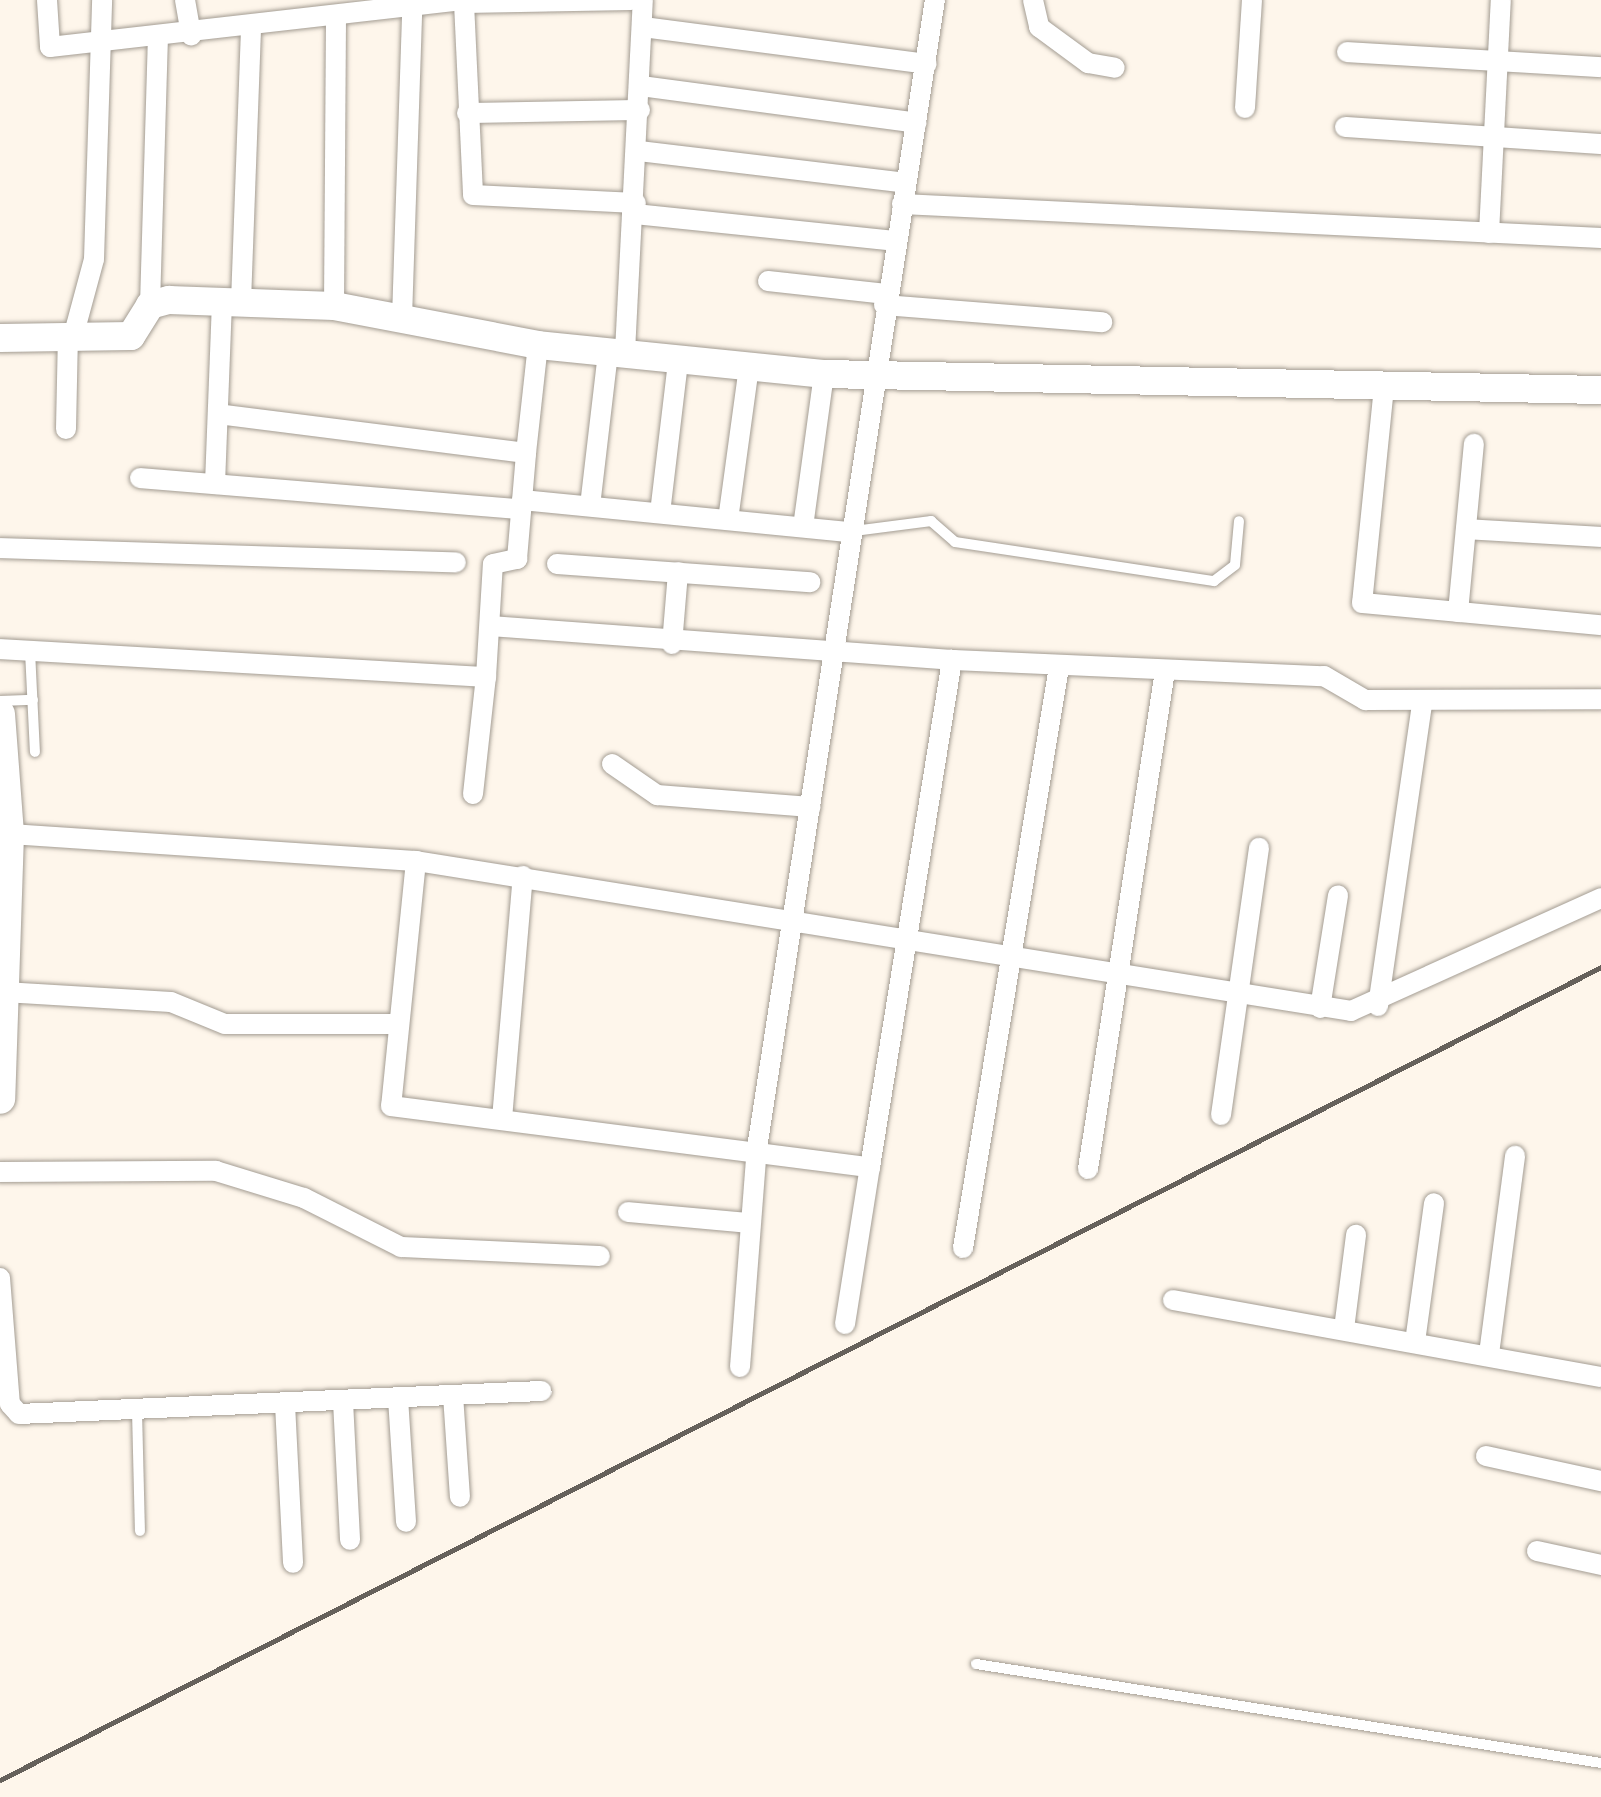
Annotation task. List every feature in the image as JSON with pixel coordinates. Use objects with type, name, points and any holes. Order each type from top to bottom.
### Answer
[{"type":"main road","points":[[0,714],[9,834],[0,1099]]},
{"type":"street","points":[[47,0],[50,47],[336,20],[464,2],[631,0]]},
{"type":"street","points":[[66,430],[70,337],[92,280],[104,42],[102,0]]},
{"type":"street","points":[[185,0],[191,35]]},
{"type":"street","points":[[590,506],[617,352],[635,208],[643,0]]},
{"type":"street","points":[[740,1368],[757,1148],[795,919],[885,300],[918,123],[935,0]]},
{"type":"street","points":[[1033,0],[1039,27],[1088,62],[1115,68]]},
{"type":"street","points":[[1245,108],[1252,0]]},
{"type":"street","points":[[1490,233],[1501,0]]},
{"type":"street","points":[[464,2],[467,112],[476,198],[635,208],[895,241]]},
{"type":"street","points":[[402,318],[412,10]]},
{"type":"street","points":[[334,306],[336,20]]},
{"type":"street","points":[[642,27],[927,64]]},
{"type":"street","points":[[215,484],[250,29]]},
{"type":"street","points":[[0,338],[137,334],[150,305],[158,38]]},
{"type":"street","points":[[1347,52],[1601,68]]},
{"type":"street","points":[[641,86],[918,123]]},
{"type":"street","points":[[467,112],[640,110]]},
{"type":"street","points":[[1345,127],[1601,144]]},
{"type":"street","points":[[638,150],[904,194],[1601,238]]},
{"type":"street","points":[[768,280],[885,300],[1102,322]]},
{"type":"street","points":[[150,305],[232,302],[334,306],[538,345],[824,374],[1601,390]]},
{"type":"street","points":[[473,794],[493,562],[518,560],[538,345]]},
{"type":"street","points":[[660,513],[678,361]]},
{"type":"street","points":[[728,520],[749,366]]},
{"type":"street","points":[[803,527],[824,374]]},
{"type":"street","points":[[1384,387],[1362,604],[1601,626]]},
{"type":"street","points":[[218,414],[526,454]]},
{"type":"street","points":[[1458,612],[1474,444]]},
{"type":"street","points":[[140,478],[590,506],[850,532]]},
{"type":"street","points":[[1466,529],[1601,537]]},
{"type":"street","points":[[0,548],[456,562]]},
{"type":"street","points":[[557,564],[810,582]]},
{"type":"street","points":[[672,644],[678,572]]},
{"type":"street","points":[[490,626],[672,644],[833,650],[1059,666],[1324,676],[1365,700],[1422,703],[1601,699]]},
{"type":"street","points":[[0,650],[486,677]]},
{"type":"street","points":[[846,1324],[952,660]]},
{"type":"street","points":[[962,1248],[1017,955],[1059,666]]},
{"type":"street","points":[[1088,1169],[1122,974],[1165,671]]},
{"type":"street","points":[[1378,1006],[1422,703]]},
{"type":"street","points":[[612,764],[657,796],[811,807]]},
{"type":"street","points":[[9,834],[416,860],[911,935],[1320,1008],[1378,1006],[1601,898]]},
{"type":"street","points":[[1221,1114],[1234,993],[1259,848]]},
{"type":"street","points":[[416,860],[391,1106],[757,1148],[870,1167]]},
{"type":"street","points":[[502,1119],[523,876]]},
{"type":"street","points":[[1320,1008],[1338,896]]},
{"type":"street","points":[[4,992],[170,1002],[226,1024],[399,1024]]},
{"type":"street","points":[[1489,1354],[1515,1156]]},
{"type":"street","points":[[0,1172],[216,1171],[304,1198],[401,1247],[600,1256]]},
{"type":"street","points":[[1415,1342],[1434,1203]]},
{"type":"street","points":[[628,1212],[749,1223]]},
{"type":"street","points":[[1344,1329],[1356,1235]]},
{"type":"street","points":[[0,1278],[14,1412],[136,1411],[540,1391]]},
{"type":"street","points":[[1173,1300],[1601,1377]]},
{"type":"street","points":[[452,1395],[460,1497]]},
{"type":"street","points":[[398,1398],[406,1522]]},
{"type":"street","points":[[343,1401],[350,1540]]},
{"type":"street","points":[[285,1404],[293,1563]]},
{"type":"street","points":[[1486,1456],[1601,1481]]},
{"type":"street","points":[[1537,1550],[1601,1565]]},
{"type":"lane","points":[[850,532],[931,521],[955,542],[1214,581],[1235,566],[1239,521]]},
{"type":"lane","points":[[30,651],[35,752]]},
{"type":"lane","points":[[0,701],[32,700]]},
{"type":"lane","points":[[136,1411],[140,1531]]},
{"type":"lane","points":[[976,1664],[1601,1763]]},
{"type":"railway","points":[[0,1780],[1601,967]]}]
